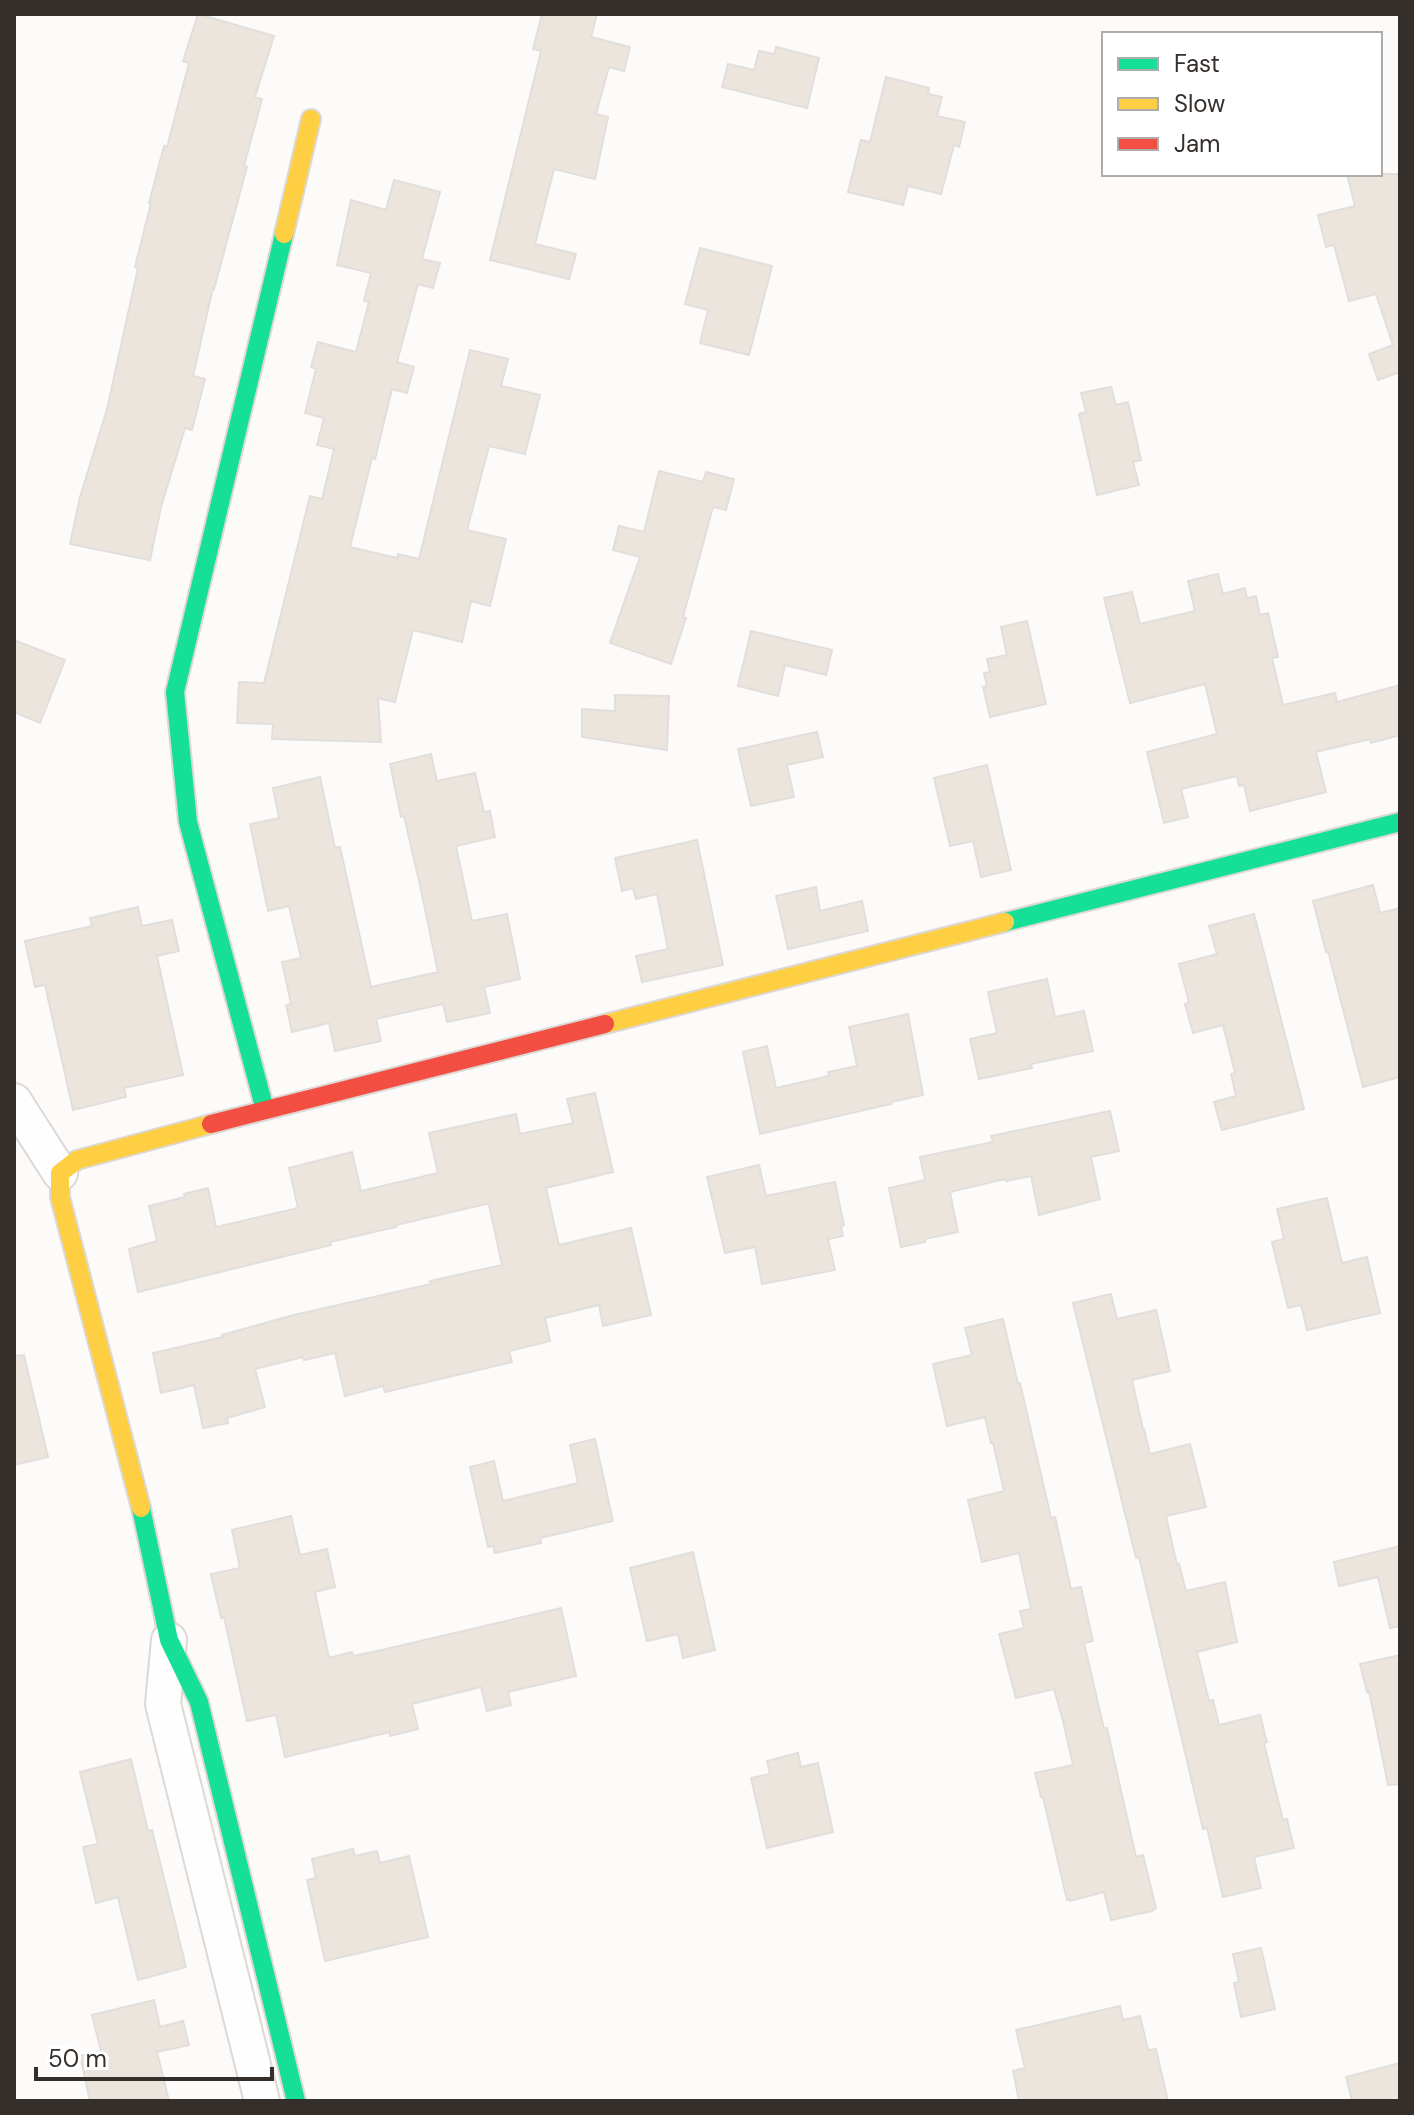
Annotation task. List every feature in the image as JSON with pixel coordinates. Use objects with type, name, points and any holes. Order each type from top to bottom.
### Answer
[{"type":"street","points":[[265,1110],[188,822],[175,692],[311,119]]},
{"type":"street","points":[[60,1173],[77,1160],[265,1110],[1400,822]]},
{"type":"street","points":[[14,1101],[60,1173],[60,1197],[139,1501],[169,1640],[199,1702],[296,2101]]},
{"type":"street","points":[[169,1640],[163,1704],[262,2101]]},
{"type":"building","points":[[198,14],[274,36],[255,97],[262,99],[244,166],[247,167],[213,288],[193,376],[205,379],[192,430],[185,428],[161,507],[150,560],[70,544],[80,497],[107,409],[149,203],[189,63],[183,61]]},
{"type":"building","points":[[542,14],[597,14],[591,37],[630,47],[624,71],[609,67],[596,114],[608,117],[595,179],[554,169],[535,244],[576,254],[569,279],[490,260],[541,51],[533,49]]},
{"type":"building","points":[[776,47],[819,58],[807,108],[722,87],[728,64],[754,70],[759,51],[774,54]]},
{"type":"building","points":[[886,77],[929,88],[928,94],[942,97],[937,116],[965,122],[959,147],[954,145],[941,194],[908,186],[903,205],[848,192],[861,140],[870,142]]},
{"type":"building","points":[[1400,174],[1400,372],[1378,380],[1369,354],[1393,345],[1376,294],[1349,301],[1334,245],[1326,247],[1318,215],[1355,206],[1348,176]]},
{"type":"building","points":[[394,180],[440,192],[422,259],[440,263],[433,288],[418,284],[397,362],[414,367],[407,393],[392,389],[350,547],[397,558],[398,554],[419,559],[470,350],[508,359],[501,386],[540,395],[525,454],[489,446],[467,530],[506,539],[490,606],[471,601],[462,642],[413,630],[395,702],[378,698],[381,742],[272,739],[273,724],[237,723],[239,682],[264,683],[310,496],[322,499],[334,449],[317,445],[324,418],[305,413],[316,369],[311,367],[318,342],[356,352],[369,302],[364,301],[371,273],[337,265],[351,200],[386,210]]},
{"type":"building","points":[[700,248],[772,266],[749,355],[700,343],[708,310],[685,304]]},
{"type":"building","points":[[1111,387],[1116,405],[1128,402],[1141,460],[1133,462],[1139,485],[1097,495],[1079,414],[1086,412],[1081,393]]},
{"type":"building","points":[[659,471],[703,482],[706,472],[734,479],[726,510],[713,507],[683,617],[686,618],[671,664],[610,643],[640,557],[613,550],[619,526],[644,532]]},
{"type":"building","points":[[1218,574],[1223,594],[1245,588],[1247,598],[1256,596],[1260,615],[1268,613],[1278,657],[1272,658],[1283,705],[1335,693],[1337,702],[1400,685],[1400,735],[1316,752],[1326,792],[1250,811],[1244,785],[1239,786],[1237,776],[1181,789],[1188,817],[1164,823],[1147,752],[1217,734],[1205,684],[1130,703],[1104,598],[1132,592],[1140,624],[1195,611],[1188,581]]},
{"type":"building","points":[[1027,621],[1046,704],[990,717],[983,687],[987,686],[984,673],[990,672],[987,659],[1007,655],[1001,627]]},
{"type":"building","points":[[751,631],[832,650],[826,675],[785,665],[778,696],[738,686]]},
{"type":"building","points":[[14,640],[65,660],[40,723],[14,712]]},
{"type":"building","points":[[615,695],[669,696],[667,750],[582,737],[582,709],[615,711]]},
{"type":"building","points":[[817,732],[823,757],[787,765],[794,797],[751,806],[738,749]]},
{"type":"building","points":[[431,754],[437,781],[475,773],[484,812],[490,811],[495,837],[456,846],[472,921],[507,914],[520,979],[484,987],[490,1013],[447,1022],[443,1004],[376,1019],[381,1041],[335,1051],[329,1023],[292,1032],[286,1005],[291,1004],[282,962],[301,958],[289,906],[268,911],[250,824],[279,818],[273,788],[320,777],[335,848],[340,847],[371,987],[438,972],[390,764]]},
{"type":"building","points":[[987,765],[1011,870],[981,877],[973,841],[950,846],[934,778]]},
{"type":"building","points":[[697,840],[723,965],[642,982],[636,956],[668,949],[657,894],[636,899],[633,888],[622,891],[615,858]]},
{"type":"building","points":[[1373,885],[1380,913],[1400,908],[1400,1077],[1363,1087],[1313,901]]},
{"type":"building","points":[[816,887],[820,911],[862,901],[868,931],[788,949],[776,896]]},
{"type":"building","points":[[138,907],[142,926],[172,920],[179,951],[157,956],[183,1075],[124,1088],[126,1097],[73,1110],[45,985],[35,987],[25,941],[92,926],[90,918]]},
{"type":"building","points":[[1254,914],[1304,1109],[1222,1130],[1214,1102],[1236,1096],[1231,1074],[1235,1073],[1223,1025],[1193,1033],[1179,964],[1217,954],[1209,926]]},
{"type":"building","points":[[1047,979],[1055,1017],[1084,1011],[1093,1051],[979,1079],[970,1039],[997,1033],[988,992]]},
{"type":"building","points":[[908,1014],[923,1095],[760,1134],[743,1052],[767,1046],[776,1088],[829,1076],[828,1072],[857,1066],[849,1027]]},
{"type":"building","points":[[595,1093],[613,1172],[546,1188],[559,1245],[631,1228],[651,1315],[603,1326],[599,1305],[545,1318],[550,1341],[509,1351],[512,1362],[385,1392],[383,1386],[345,1396],[335,1353],[255,1369],[265,1407],[227,1418],[228,1423],[203,1428],[194,1385],[161,1393],[153,1353],[502,1265],[489,1205],[486,1204],[138,1292],[129,1249],[157,1241],[149,1206],[208,1188],[216,1227],[298,1208],[289,1168],[352,1152],[361,1191],[438,1173],[429,1133],[516,1114],[520,1134],[573,1123],[567,1099]]},
{"type":"building","points":[[1110,1111],[1119,1151],[1091,1157],[1100,1199],[1039,1215],[1031,1176],[950,1192],[958,1232],[901,1247],[889,1188],[925,1180],[920,1157],[993,1142],[991,1136]]},
{"type":"building","points":[[759,1165],[766,1196],[835,1182],[844,1225],[841,1226],[843,1236],[828,1239],[835,1270],[762,1284],[755,1247],[725,1253],[707,1177]]},
{"type":"building","points":[[1327,1198],[1342,1263],[1367,1257],[1380,1313],[1307,1330],[1301,1305],[1288,1308],[1272,1242],[1284,1239],[1277,1209]]},
{"type":"building","points":[[1111,1294],[1117,1319],[1156,1310],[1170,1371],[1132,1380],[1143,1429],[1150,1454],[1190,1444],[1206,1507],[1166,1516],[1177,1565],[1186,1591],[1225,1582],[1237,1642],[1197,1652],[1209,1701],[1213,1700],[1219,1725],[1260,1715],[1283,1820],[1287,1819],[1294,1848],[1254,1857],[1261,1888],[1223,1897],[1207,1828],[1203,1829],[1139,1557],[1136,1558],[1073,1303]]},
{"type":"building","points":[[1003,1319],[1071,1589],[1081,1587],[1093,1641],[1084,1643],[1104,1729],[1107,1728],[1136,1857],[1143,1855],[1156,1908],[1111,1920],[1104,1892],[1067,1900],[1035,1773],[1073,1765],[1062,1717],[1054,1689],[1016,1698],[999,1634],[1024,1628],[1020,1611],[1031,1609],[1019,1553],[982,1562],[968,1500],[1004,1491],[993,1443],[985,1417],[947,1426],[933,1364],[972,1355],[965,1328]]},
{"type":"building","points":[[24,1355],[48,1457],[14,1465],[14,1356]]},
{"type":"building","points":[[595,1439],[613,1521],[540,1538],[541,1543],[495,1553],[493,1546],[488,1547],[470,1467],[494,1461],[503,1501],[578,1483],[570,1445]]},
{"type":"building","points":[[291,1516],[300,1555],[327,1549],[335,1587],[315,1592],[329,1658],[352,1652],[353,1656],[382,1650],[561,1608],[576,1676],[508,1692],[511,1705],[487,1711],[481,1687],[412,1704],[418,1729],[390,1736],[390,1732],[285,1757],[276,1715],[247,1721],[211,1574],[240,1568],[232,1530]]},
{"type":"building","points":[[1400,1546],[1400,1626],[1390,1628],[1378,1577],[1339,1586],[1334,1562]]},
{"type":"building","points":[[693,1552],[715,1650],[683,1658],[678,1634],[647,1641],[630,1568]]},
{"type":"building","points":[[1400,1655],[1400,1784],[1388,1785],[1369,1691],[1360,1664]]},
{"type":"building","points":[[798,1753],[801,1767],[818,1763],[833,1832],[767,1848],[751,1778],[770,1774],[767,1761]]},
{"type":"building","points":[[131,1759],[186,1967],[138,1980],[118,1897],[96,1903],[83,1847],[98,1844],[80,1772]]},
{"type":"building","points":[[353,1849],[355,1856],[377,1851],[380,1863],[409,1856],[428,1937],[325,1961],[307,1880],[316,1878],[312,1859]]},
{"type":"building","points":[[1261,1948],[1275,2009],[1241,2017],[1234,1983],[1239,1982],[1233,1954]]},
{"type":"building","points":[[154,2000],[160,2027],[183,2021],[189,2045],[157,2052],[169,2101],[90,2101],[80,2056],[101,2051],[92,2015]]},
{"type":"building","points":[[1120,2006],[1123,2020],[1140,2016],[1148,2050],[1156,2049],[1168,2101],[1019,2101],[1013,2071],[1025,2068],[1016,2030]]},
{"type":"building","points":[[1400,2063],[1400,2101],[1352,2101],[1346,2077]]},
{"type":"traffic: fast","points":[[265,1110],[188,822],[175,692],[284,234]]},
{"type":"traffic: fast","points":[[1005,922],[1400,822]]},
{"type":"traffic: fast","points":[[141,1508],[169,1640],[199,1702],[296,2101]]},
{"type":"traffic: slow","points":[[284,234],[311,119]]},
{"type":"traffic: slow","points":[[605,1024],[1005,922]]},
{"type":"traffic: slow","points":[[141,1508],[60,1197],[60,1173],[77,1160],[211,1124]]},
{"type":"traffic: jam","points":[[211,1124],[605,1024]]}]
